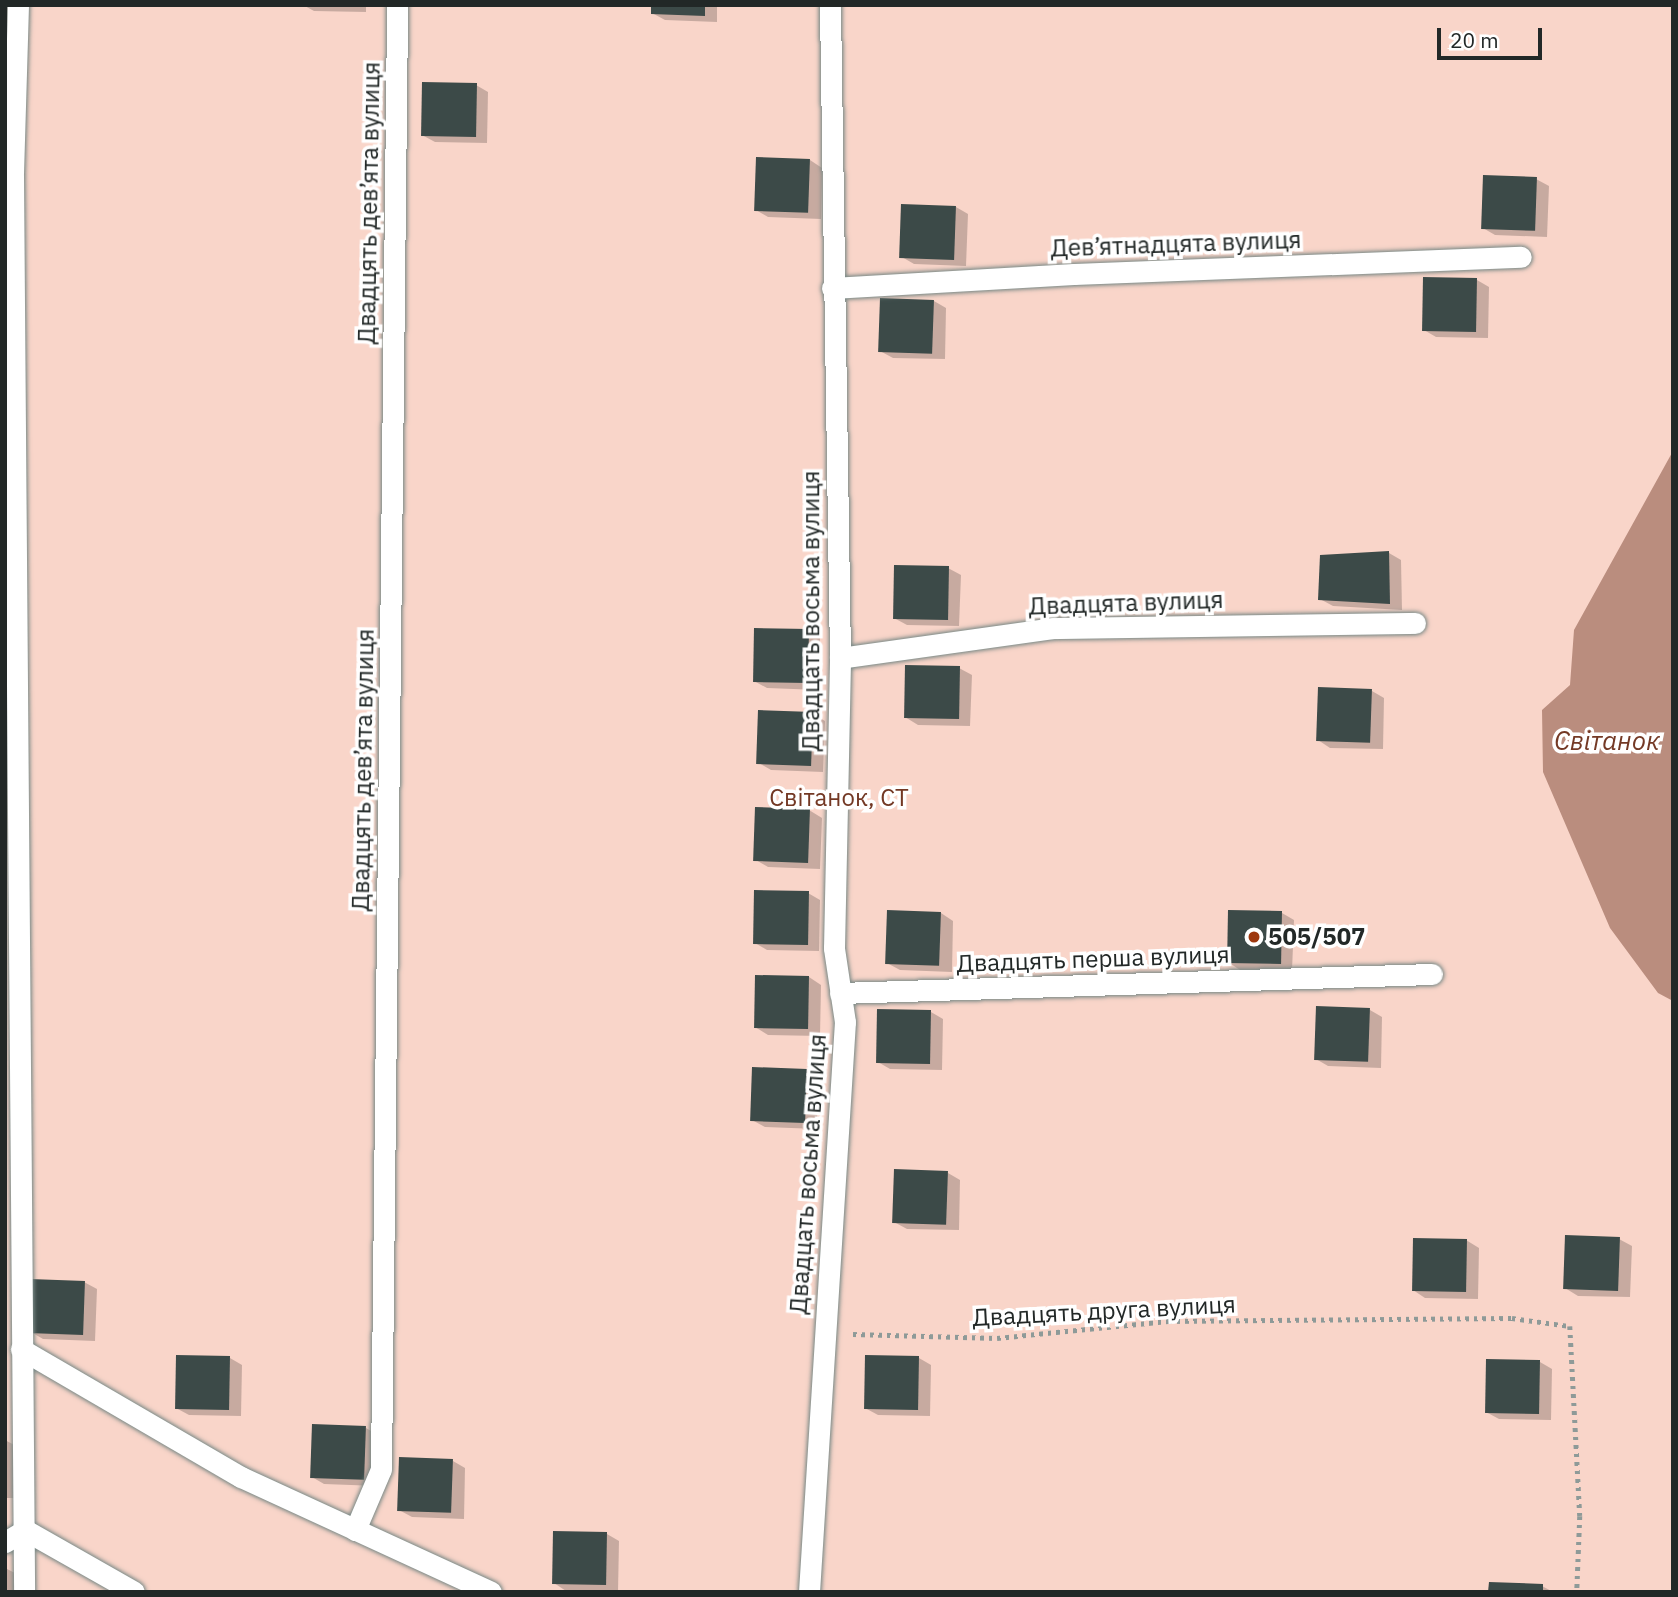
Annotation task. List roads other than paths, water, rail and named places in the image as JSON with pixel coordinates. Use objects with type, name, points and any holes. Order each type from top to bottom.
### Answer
[{"type":"lane","points":[[18,5],[13,176],[24,1592]]},
{"type":"lane","name":"Двадцять дев’ята вулиця","points":[[355,1530],[382,1469],[397,5]]},
{"type":"lane","name":"Двадцать восьма вулиця","points":[[809,1592],[845,1022],[834,948],[840,658],[832,288],[830,5]]},
{"type":"lane","name":"Дев’ятнадцята вулиця","points":[[832,288],[1074,274],[1521,257]]},
{"type":"lane","name":"Двадцята вулиця","points":[[840,658],[1053,628],[1415,624]]},
{"type":"lane","name":"Двадцять перша вулиця","points":[[840,993],[1432,974]]},
{"type":"lane","points":[[21,1349],[241,1477],[491,1592]]},
{"type":"lane","points":[[5,1542],[25,1530]]},
{"type":"lane","points":[[25,1530],[134,1592]]},
{"type":"water","name":"Світанок","points":[[1673,451],[1673,1001],[1658,993],[1610,928],[1543,772],[1542,710],[1570,685],[1574,630]]},
{"type":"place","name":"505/507","points":[[1254,937]]},
{"type":"park label","name":"Світанок, СТ","points":[[839,798]]}]
